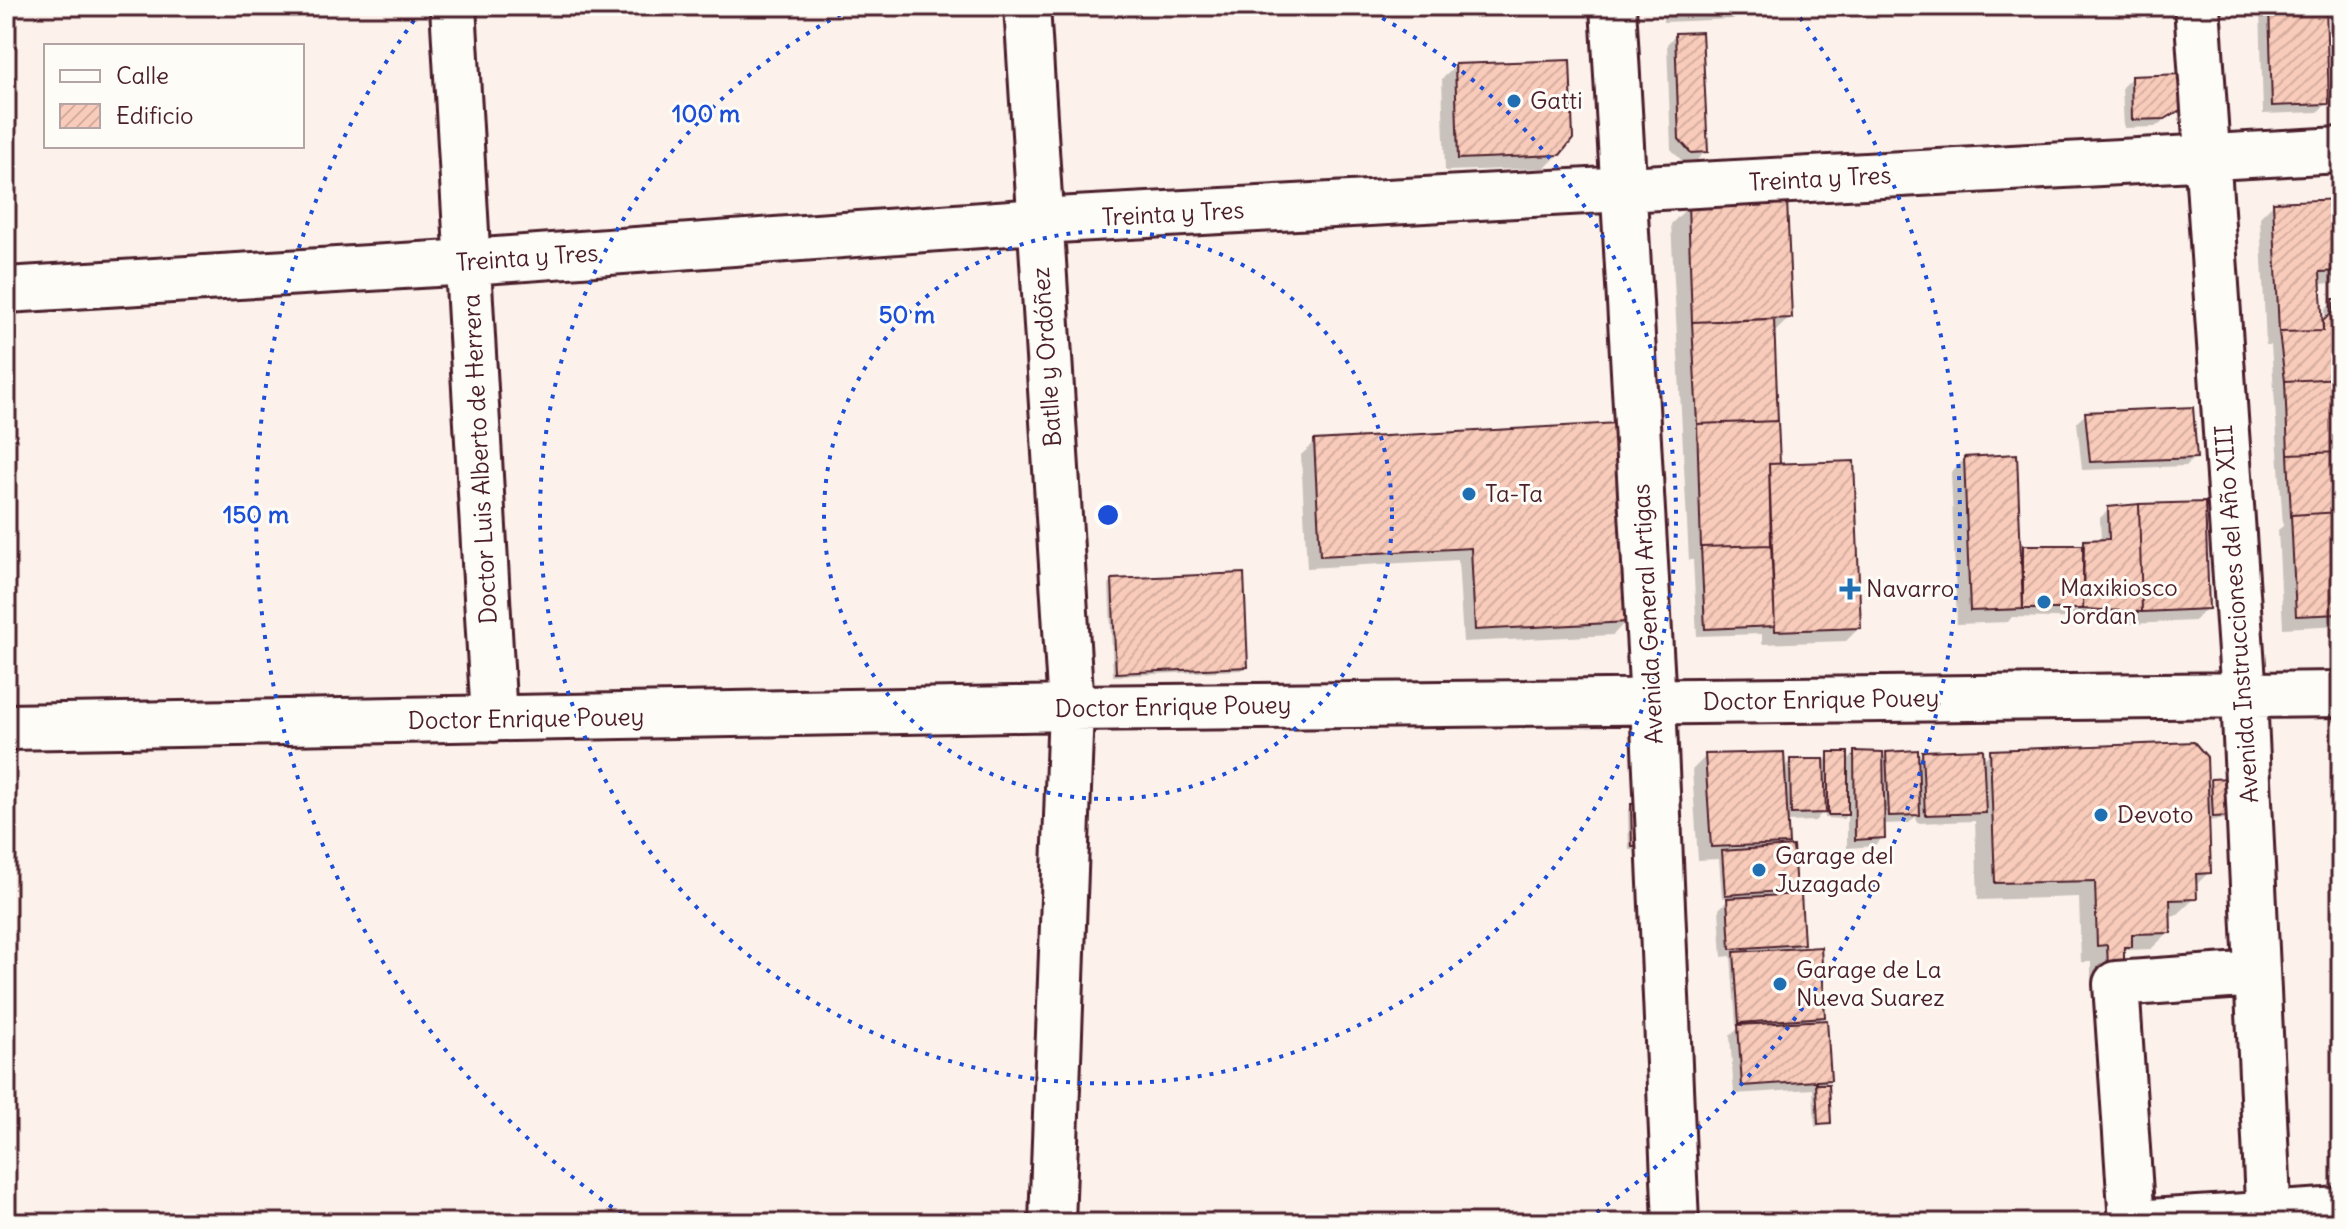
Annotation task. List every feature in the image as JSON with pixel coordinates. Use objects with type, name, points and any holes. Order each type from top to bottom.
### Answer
[{"type":"street","name":"Doctor Luis Alberto de Herrera","points":[[453,6],[494,719]]},
{"type":"street","name":"Batlle y Ordóñez","points":[[1027,6],[1038,221],[1071,708],[1052,1223]]},
{"type":"street","name":"Avenida General Artigas","points":[[1613,6],[1653,702],[1676,1223]]},
{"type":"street","name":"Avenida Instrucciones del Año XIII","points":[[2197,6],[2244,696],[2268,1219]]},
{"type":"street","name":"Treinta y Tres","points":[[6,290],[469,262],[1038,221],[2341,150]]},
{"type":"street","name":"Doctor Enrique Pouey","points":[[6,727],[1071,708],[2341,694]]},
{"type":"street","points":[[2257,974],[2116,984],[2132,1223],[2268,1219],[2341,1210]]},
{"type":"building","points":[[2269,6],[2326,6],[2329,104],[2272,106]]},
{"type":"building","points":[[1702,32],[1708,152],[1691,153],[1679,139],[1675,33]]},
{"type":"building","name":"Gatti","points":[[1570,60],[1573,139],[1560,155],[1458,159],[1455,64]]},
{"type":"building","points":[[2183,74],[2185,104],[2180,110],[2165,119],[2132,120],[2131,76]]},
{"type":"building","points":[[2341,199],[2341,271],[2320,272],[2323,331],[2279,332],[2273,202]]},
{"type":"building","points":[[1787,200],[1792,318],[1692,322],[1688,204]]},
{"type":"building","points":[[2333,299],[2341,299],[2341,378],[2285,381],[2279,332],[2323,331],[2323,321],[2333,311]]},
{"type":"building","points":[[1774,319],[1778,421],[1697,424],[1692,322]]},
{"type":"building","points":[[2341,378],[2341,452],[2288,454],[2285,381]]},
{"type":"building","points":[[2193,407],[2197,458],[2090,462],[2085,412]]},
{"type":"building","points":[[1778,421],[1780,464],[1769,464],[1771,545],[1701,547],[1697,424]]},
{"type":"building","name":"Ta-Ta","points":[[1618,423],[1628,622],[1475,630],[1471,548],[1320,556],[1314,440]]},
{"type":"building","points":[[2341,452],[2341,512],[2291,515],[2288,454]]},
{"type":"building","points":[[2017,454],[2023,609],[1970,611],[1964,457]]},
{"type":"building","points":[[1854,461],[1861,628],[1775,631],[1769,464]]},
{"type":"building","points":[[2205,502],[2209,609],[2142,612],[2139,504]]},
{"type":"building","points":[[2139,504],[2142,612],[2083,609],[2084,540],[2109,539],[2108,507]]},
{"type":"building","points":[[2341,512],[2341,614],[2296,616],[2291,515]]},
{"type":"building","points":[[1771,545],[1775,626],[1705,629],[1701,547]]},
{"type":"building","points":[[2023,545],[2083,545],[2083,609],[2023,609]]},
{"type":"building","points":[[1244,573],[1248,667],[1116,673],[1112,579]]},
{"type":"building","name":"Devoto","points":[[2194,742],[2207,757],[2211,873],[2196,874],[2197,899],[2170,900],[2171,933],[2132,934],[2132,947],[2124,947],[2124,967],[2108,968],[2107,945],[2097,946],[2095,881],[1995,883],[1990,750]]},
{"type":"building","points":[[1983,749],[1986,813],[1925,815],[1922,751]]},
{"type":"building","points":[[1918,750],[1920,815],[1889,816],[1886,752]]},
{"type":"building","points":[[1854,751],[1883,752],[1885,838],[1855,840]]},
{"type":"building","points":[[1784,752],[1789,844],[1711,847],[1705,754]]},
{"type":"building","points":[[1828,752],[1848,752],[1848,815],[1828,815]]},
{"type":"building","points":[[1790,759],[1824,759],[1826,813],[1791,814]]},
{"type":"building","points":[[2230,778],[2233,816],[2213,817],[2211,779]]},
{"type":"building","points":[[1652,803],[1654,846],[1632,847],[1631,804]]},
{"type":"building","name":"Garage del Juzagado","points":[[1793,846],[1796,890],[1725,895],[1722,851]]},
{"type":"building","points":[[1801,894],[1804,944],[1730,949],[1727,898]]},
{"type":"building","name":"Garage de La Nueva Suarez","points":[[1821,947],[1825,1017],[1739,1023],[1734,952]]},
{"type":"building","points":[[1827,1020],[1831,1080],[1742,1086],[1738,1025]]},
{"type":"building","points":[[1816,1084],[1829,1084],[1831,1123],[1818,1124]]},
{"type":"place","name":"Gatti","points":[[1514,101]]},
{"type":"place","name":"Ta-Ta","points":[[1469,494]]},
{"type":"place","name":"Navarro","points":[[1850,589]]},
{"type":"place","name":"Maxikiosco Jordan","points":[[2044,602]]},
{"type":"place","name":"Devoto","points":[[2101,815]]},
{"type":"place","name":"Garage del Juzagado","points":[[1759,870]]},
{"type":"place","name":"Garage de La Nueva Suarez","points":[[1780,984]]}]
